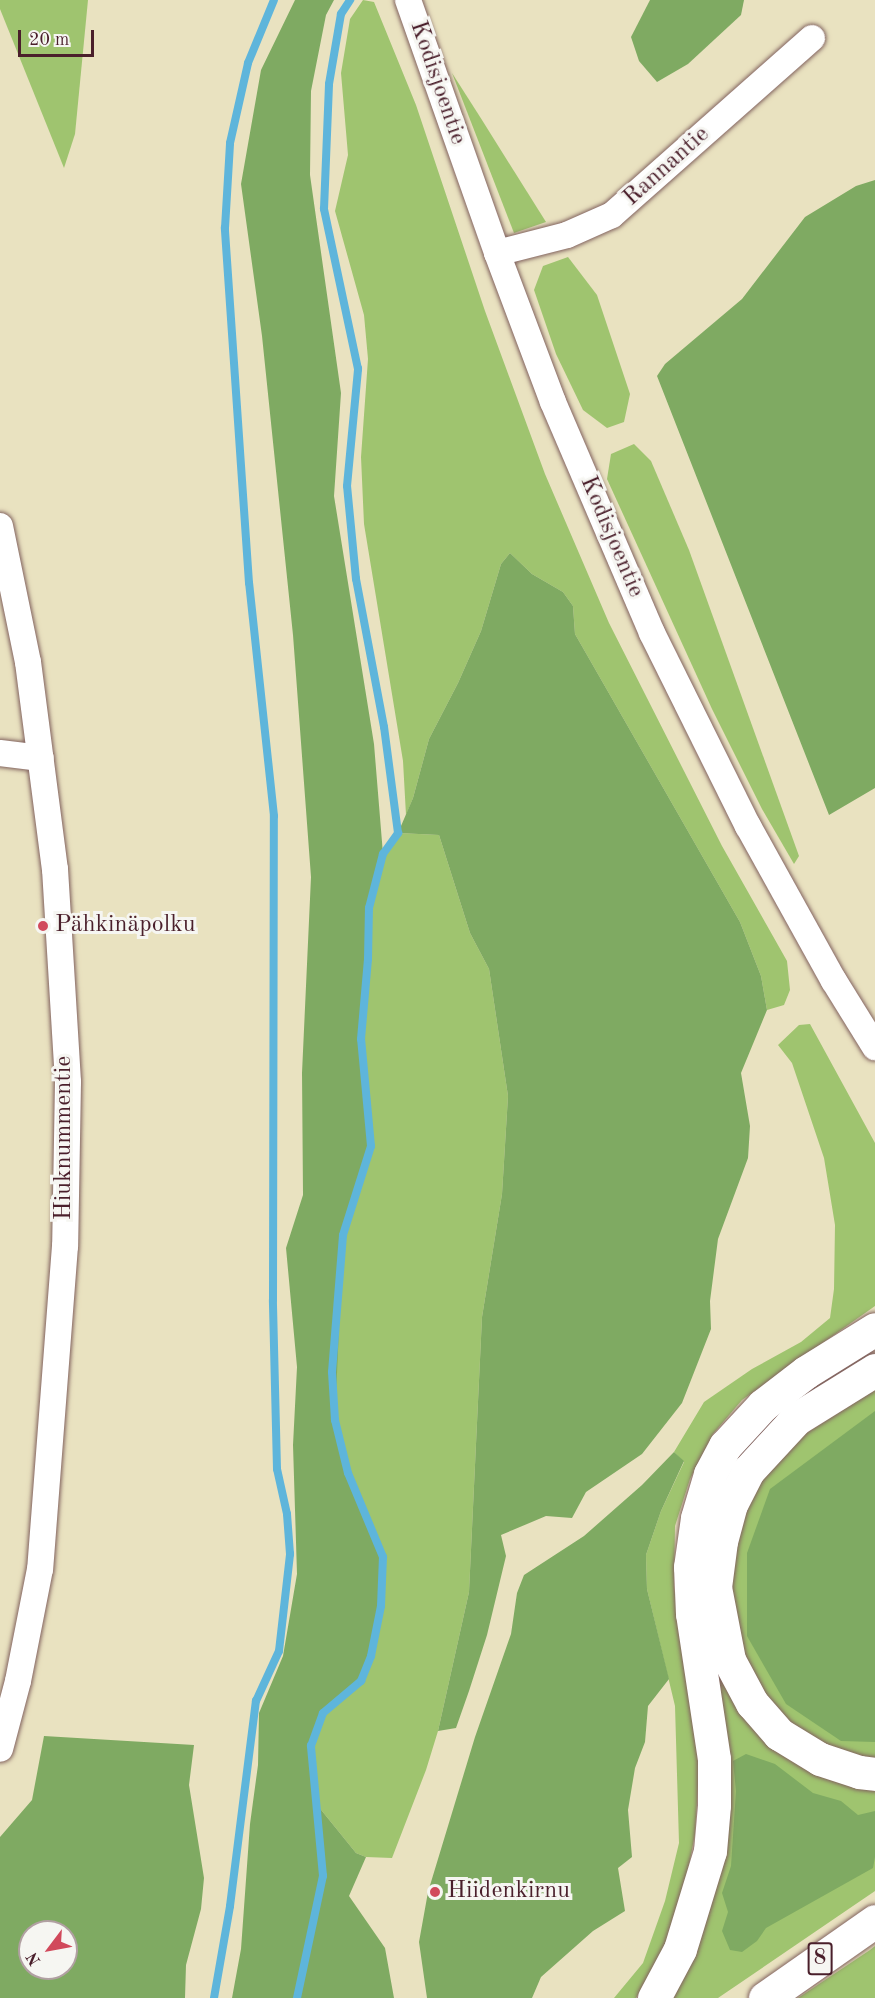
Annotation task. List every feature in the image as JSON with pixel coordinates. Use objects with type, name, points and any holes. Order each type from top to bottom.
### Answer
[{"type":"highway","points":[[654,1998],[680,1949],[710,1851],[714,1805],[714,1760],[692,1614],[690,1567],[697,1518],[710,1474],[725,1446],[763,1405],[807,1371],[875,1329]]},
{"type":"highway","points":[[875,1370],[796,1419],[748,1471],[731,1504],[721,1541],[716,1587],[729,1660],[752,1703],[778,1734],[820,1759],[859,1772],[875,1774]]},
{"type":"highway","name":"8","points":[[765,1998],[875,1921]]},
{"type":"street","name":"Kodisjoentie","points":[[408,0],[497,253],[553,402],[652,633],[748,826],[834,981],[875,1047]]},
{"type":"street","name":"Rannantie","points":[[497,253],[567,235],[612,215],[812,38]]},
{"type":"street","name":"Hiuknummentie","points":[[0,526],[28,662],[55,868],[68,1082],[65,1246],[40,1569],[18,1681],[0,1749]]},
{"type":"street","points":[[0,753],[41,758]]},
{"type":"green space","points":[[0,0],[88,0],[75,134],[64,168],[0,9]]},
{"type":"green space","points":[[295,0],[334,0],[326,15],[311,91],[310,175],[341,393],[334,496],[374,744],[383,854],[369,908],[368,959],[361,1039],[371,1146],[343,1235],[335,1420],[348,1473],[383,1557],[381,1606],[371,1656],[361,1681],[323,1713],[311,1746],[318,1806],[356,1853],[366,1857],[349,1896],[385,1948],[394,1998],[232,1998],[241,1949],[250,1824],[258,1765],[259,1713],[283,1656],[297,1574],[293,1445],[297,1367],[286,1248],[303,1195],[302,1073],[311,877],[293,635],[262,336],[241,184],[261,70]]},
{"type":"green space","points":[[363,0],[374,2],[416,105],[485,311],[545,474],[609,623],[722,846],[787,961],[790,990],[784,1005],[767,1010],[761,976],[740,922],[575,634],[573,606],[563,592],[532,574],[510,553],[501,564],[481,631],[458,683],[429,739],[406,815],[403,761],[364,524],[361,457],[368,359],[364,315],[335,211],[348,155],[341,73],[350,19]]},
{"type":"green space","points":[[650,0],[744,0],[741,15],[688,64],[657,82],[639,61],[631,37]]},
{"type":"green space","points":[[452,73],[482,120],[546,222],[514,233]]},
{"type":"green space","points":[[875,180],[875,788],[829,815],[657,376],[665,364],[742,299],[805,217],[856,186]]},
{"type":"green space","points":[[568,257],[597,295],[630,394],[624,422],[607,428],[583,410],[556,354],[534,290],[543,266]]},
{"type":"green space","points":[[634,444],[651,461],[689,550],[799,856],[794,864],[762,809],[712,709],[607,479],[611,454]]},
{"type":"green space","points":[[510,553],[532,574],[563,592],[573,606],[575,634],[740,922],[761,976],[767,1010],[741,1073],[750,1126],[748,1158],[718,1239],[710,1301],[711,1329],[682,1403],[642,1454],[586,1492],[572,1518],[546,1516],[501,1535],[506,1556],[487,1635],[469,1691],[456,1728],[438,1731],[469,1592],[482,1317],[502,1194],[508,1096],[489,969],[470,933],[439,835],[398,833],[413,798],[429,739],[458,683],[481,631],[501,564]]},
{"type":"green space","points":[[398,833],[439,835],[470,933],[489,969],[508,1096],[502,1194],[482,1317],[469,1592],[438,1731],[426,1770],[392,1858],[366,1857],[356,1853],[318,1806],[311,1746],[323,1713],[361,1681],[383,1557],[348,1473],[335,1420],[332,1372],[343,1235],[371,1146],[361,1039],[368,959],[369,908],[383,854]]},
{"type":"green space","points":[[810,1024],[875,1143],[875,1306],[742,1400],[713,1434],[690,1479],[675,1526],[674,1587],[699,1769],[695,1834],[682,1901],[659,1960],[636,1998],[614,1998],[643,1963],[665,1901],[679,1843],[675,1706],[647,1589],[646,1555],[661,1511],[684,1462],[674,1452],[704,1402],[752,1369],[801,1342],[830,1318],[834,1289],[835,1225],[824,1158],[792,1063],[778,1045],[799,1025]]},
{"type":"green space","points":[[875,1390],[875,1762],[853,1758],[785,1722],[761,1694],[730,1621],[729,1563],[740,1518],[762,1476],[805,1434]]},
{"type":"green space","points":[[875,1411],[875,1742],[841,1741],[786,1704],[747,1636],[747,1553],[770,1489]]},
{"type":"green space","points":[[674,1452],[684,1461],[661,1511],[646,1555],[647,1589],[669,1679],[648,1706],[645,1742],[635,1768],[628,1810],[632,1857],[618,1868],[625,1911],[593,1931],[541,1977],[532,1998],[427,1998],[419,1942],[428,1892],[475,1737],[511,1634],[517,1593],[524,1575],[584,1536],[642,1485]]},
{"type":"green space","points":[[717,1672],[875,1786],[875,1891],[718,1998],[666,1998],[682,1970]]},
{"type":"green space","points":[[44,1736],[194,1745],[189,1785],[204,1878],[201,1909],[186,1965],[185,1998],[0,1998],[0,1837],[32,1800]]},
{"type":"green space","points":[[746,1754],[775,1764],[813,1793],[841,1801],[858,1815],[875,1811],[875,1857],[873,1868],[766,1928],[757,1941],[742,1952],[730,1950],[722,1931],[728,1912],[722,1893],[731,1866],[736,1791],[733,1761]]},
{"type":"green space","points":[[875,1946],[875,1998],[798,1998],[870,1950]]},
{"type":"waterway","points":[[214,1998],[230,1906],[256,1701],[279,1651],[290,1554],[287,1514],[277,1469],[273,1300],[274,816],[249,583],[225,228],[230,143],[248,63],[274,0]]},
{"type":"waterway","points":[[297,1998],[323,1876],[311,1746],[323,1713],[361,1681],[371,1656],[381,1606],[383,1557],[348,1473],[335,1420],[332,1372],[343,1235],[371,1146],[361,1039],[368,959],[369,908],[383,854],[398,833],[384,727],[356,579],[347,486],[358,369],[324,209],[329,84],[341,14],[350,0]]},
{"type":"place","name":"Pähkinäpolku","points":[[43,926]]},
{"type":"place","name":"Hiidenkirnu","points":[[435,1892]]}]
